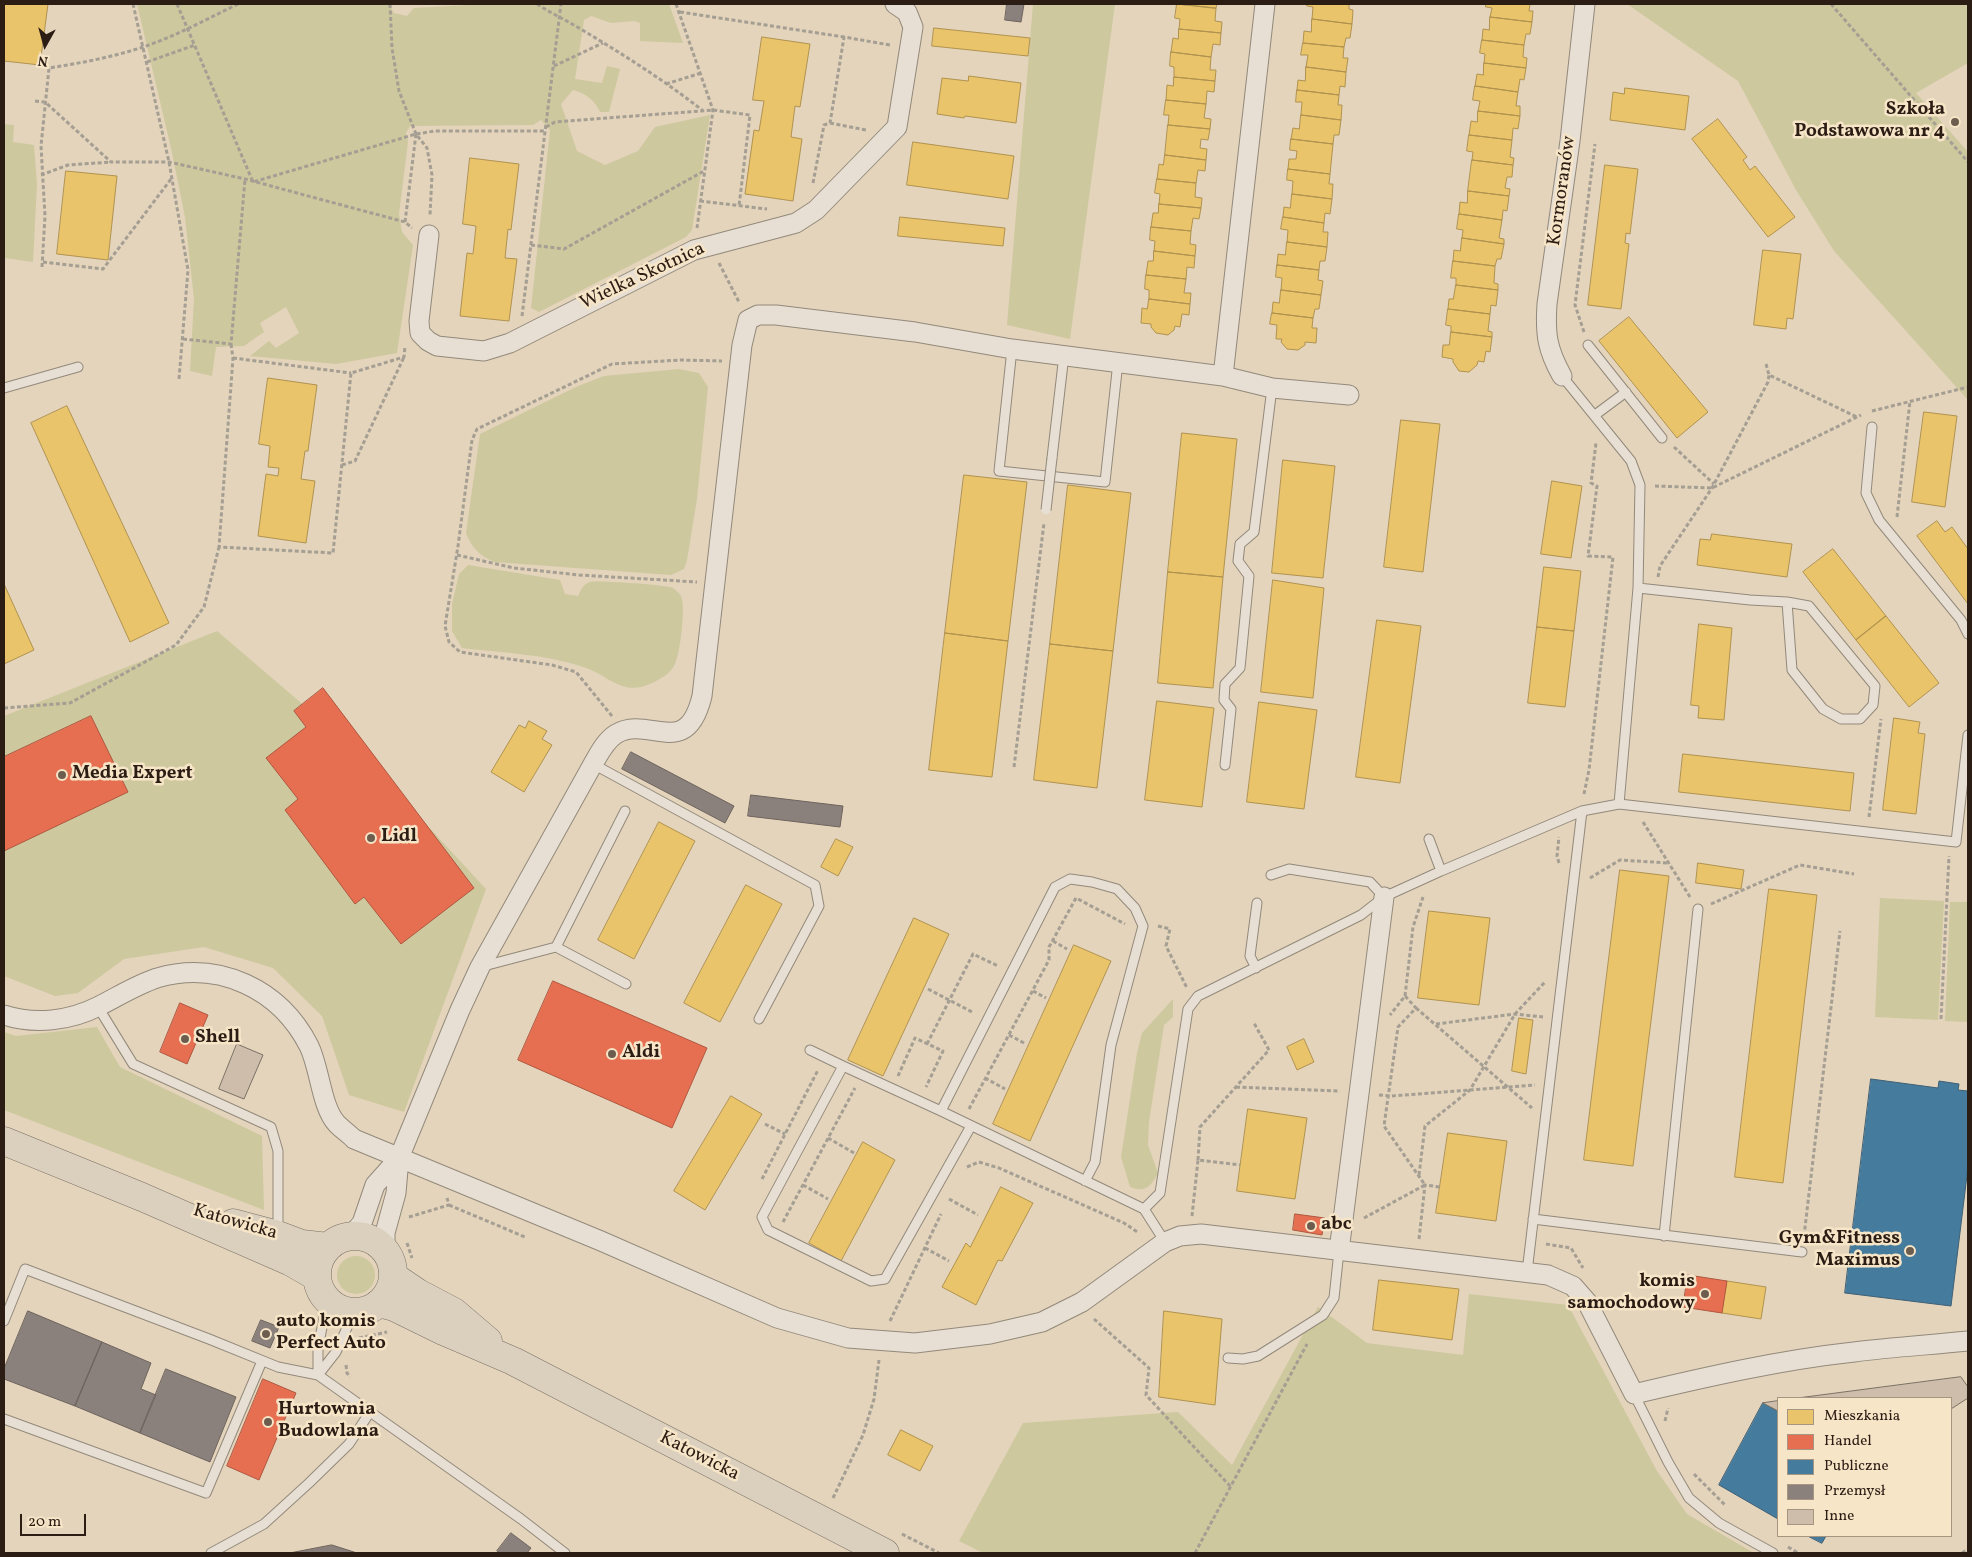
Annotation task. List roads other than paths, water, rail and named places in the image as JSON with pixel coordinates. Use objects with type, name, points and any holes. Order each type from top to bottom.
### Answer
[{"type":"main road","name":"Katowicka","points":[[4,1141],[142,1197],[291,1262],[320,1287]]},
{"type":"main road","name":"Katowicka","points":[[142,1197],[278,1235],[302,1244],[340,1242]]},
{"type":"main road","points":[[371,1239],[395,1246],[391,1261],[404,1271],[389,1292],[370,1308],[340,1310],[332,1305],[320,1287],[319,1260],[340,1242],[371,1239]]},
{"type":"main road","name":"Katowicka","points":[[404,1271],[418,1293],[454,1312],[513,1361]]},
{"type":"main road","name":"Katowicka","points":[[370,1308],[394,1307],[443,1331],[513,1361],[890,1542]]},
{"type":"street","name":"Wielka Skotnica","points":[[429,235],[419,321],[420,333],[437,346],[484,351],[510,343],[702,247],[796,223],[816,210],[897,127],[912,27],[907,12],[895,4]]},
{"type":"street","points":[[1223,376],[1265,4]]},
{"type":"street","name":"Kormoranów","points":[[1562,376],[1551,356],[1546,329],[1547,304],[1570,141],[1585,4]]},
{"type":"street","points":[[395,1246],[385,1233],[396,1193],[399,1158],[460,1010],[480,967],[593,764],[605,744],[624,730],[679,731],[689,725],[696,717],[702,696],[742,344],[748,320],[758,316],[776,315],[915,332],[1012,349],[1223,376],[1272,388],[1349,395]]},
{"type":"street","points":[[1339,1251],[1384,898]]},
{"type":"street","points":[[4,1015],[36,1021],[59,1020],[79,1015],[98,1007],[140,983],[171,974],[204,972],[233,978],[278,1004],[296,1023],[310,1047],[318,1069],[326,1102],[336,1123],[354,1139],[777,1318],[848,1338],[915,1343],[990,1334],[1042,1322],[1082,1302],[1165,1242],[1180,1236],[1201,1234],[1548,1275],[1573,1286],[1587,1302],[1634,1394],[1787,1362],[1854,1352],[1968,1340]]},
{"type":"street","points":[[340,1242],[362,1223],[375,1185],[399,1158]]},
{"type":"lane","points":[[1588,345],[1662,438]]},
{"type":"lane","points":[[1012,349],[999,470],[1105,482],[1118,362]]},
{"type":"lane","points":[[1046,510],[1064,355]]},
{"type":"lane","points":[[4,388],[78,367]]},
{"type":"lane","points":[[1562,376],[1631,461],[1640,485],[1638,588],[1619,804]]},
{"type":"lane","points":[[1225,765],[1231,709],[1224,700],[1225,684],[1240,668],[1249,576],[1238,561],[1240,544],[1254,532],[1272,388]]},
{"type":"lane","points":[[1597,418],[1626,392]]},
{"type":"lane","points":[[1872,427],[1866,493],[1879,520],[1961,620],[1968,634]]},
{"type":"lane","points":[[1638,588],[1787,602],[1809,606],[1875,686],[1872,706],[1860,719],[1841,718],[1823,709],[1792,670],[1787,602]]},
{"type":"lane","points":[[1144,1208],[1160,1193],[1188,1010],[1198,996],[1361,915],[1384,898],[1441,871],[1582,811],[1619,804],[1956,842],[1968,735]]},
{"type":"lane","points":[[593,764],[814,885],[819,906],[759,1019]]},
{"type":"lane","points":[[556,948],[625,810]]},
{"type":"lane","points":[[1527,1272],[1582,811]]},
{"type":"lane","points":[[1429,839],[1441,871]]},
{"type":"lane","points":[[1271,875],[1289,869],[1370,882],[1384,898]]},
{"type":"lane","points":[[942,1111],[1055,887],[1070,879],[1092,882],[1117,889],[1135,908],[1143,926],[1111,1045],[1095,1162],[1085,1181]]},
{"type":"lane","points":[[1256,968],[1250,956],[1257,903]]},
{"type":"lane","points":[[1664,1236],[1698,910]]},
{"type":"lane","points":[[480,967],[556,948],[626,984]]},
{"type":"lane","points":[[98,1007],[133,1064],[271,1127],[278,1151],[278,1235]]},
{"type":"lane","points":[[810,1050],[1144,1208],[1165,1242]]},
{"type":"lane","points":[[843,1066],[762,1217],[768,1230],[871,1280],[885,1279],[971,1126]]},
{"type":"lane","points":[[1533,1219],[1802,1252]]},
{"type":"lane","points":[[1228,1358],[1243,1359],[1258,1356],[1323,1315],[1334,1298],[1339,1251]]},
{"type":"lane","points":[[4,1322],[25,1269],[278,1367],[318,1375],[521,1519],[565,1553]]},
{"type":"lane","points":[[318,1375],[318,1348],[325,1312],[320,1287]]},
{"type":"lane","points":[[318,1375],[336,1352],[350,1321],[370,1308]]},
{"type":"lane","points":[[4,1418],[206,1493],[262,1361]]},
{"type":"lane","points":[[1634,1394],[1668,1462],[1689,1498],[1719,1523],[1773,1553]]},
{"type":"lane","points":[[212,1553],[264,1524],[349,1444],[370,1412]]},
{"type":"place","name":"Szkoła Podstawowa nr 4","points":[[1955,122]]},
{"type":"place","name":"Media Expert","points":[[62,775]]},
{"type":"place","name":"Lidl","points":[[371,838]]},
{"type":"place","name":"Shell","points":[[185,1039]]},
{"type":"place","name":"Aldi","points":[[612,1054]]},
{"type":"place","name":"abc","points":[[1311,1226]]},
{"type":"place","name":"Gym&Fitness Maximus","points":[[1910,1251]]},
{"type":"place","name":"komis samochodowy","points":[[1705,1294]]},
{"type":"place","name":"auto komis Perfect Auto","points":[[266,1334]]},
{"type":"place","name":"Hurtownia Budowlana","points":[[268,1422]]}]
